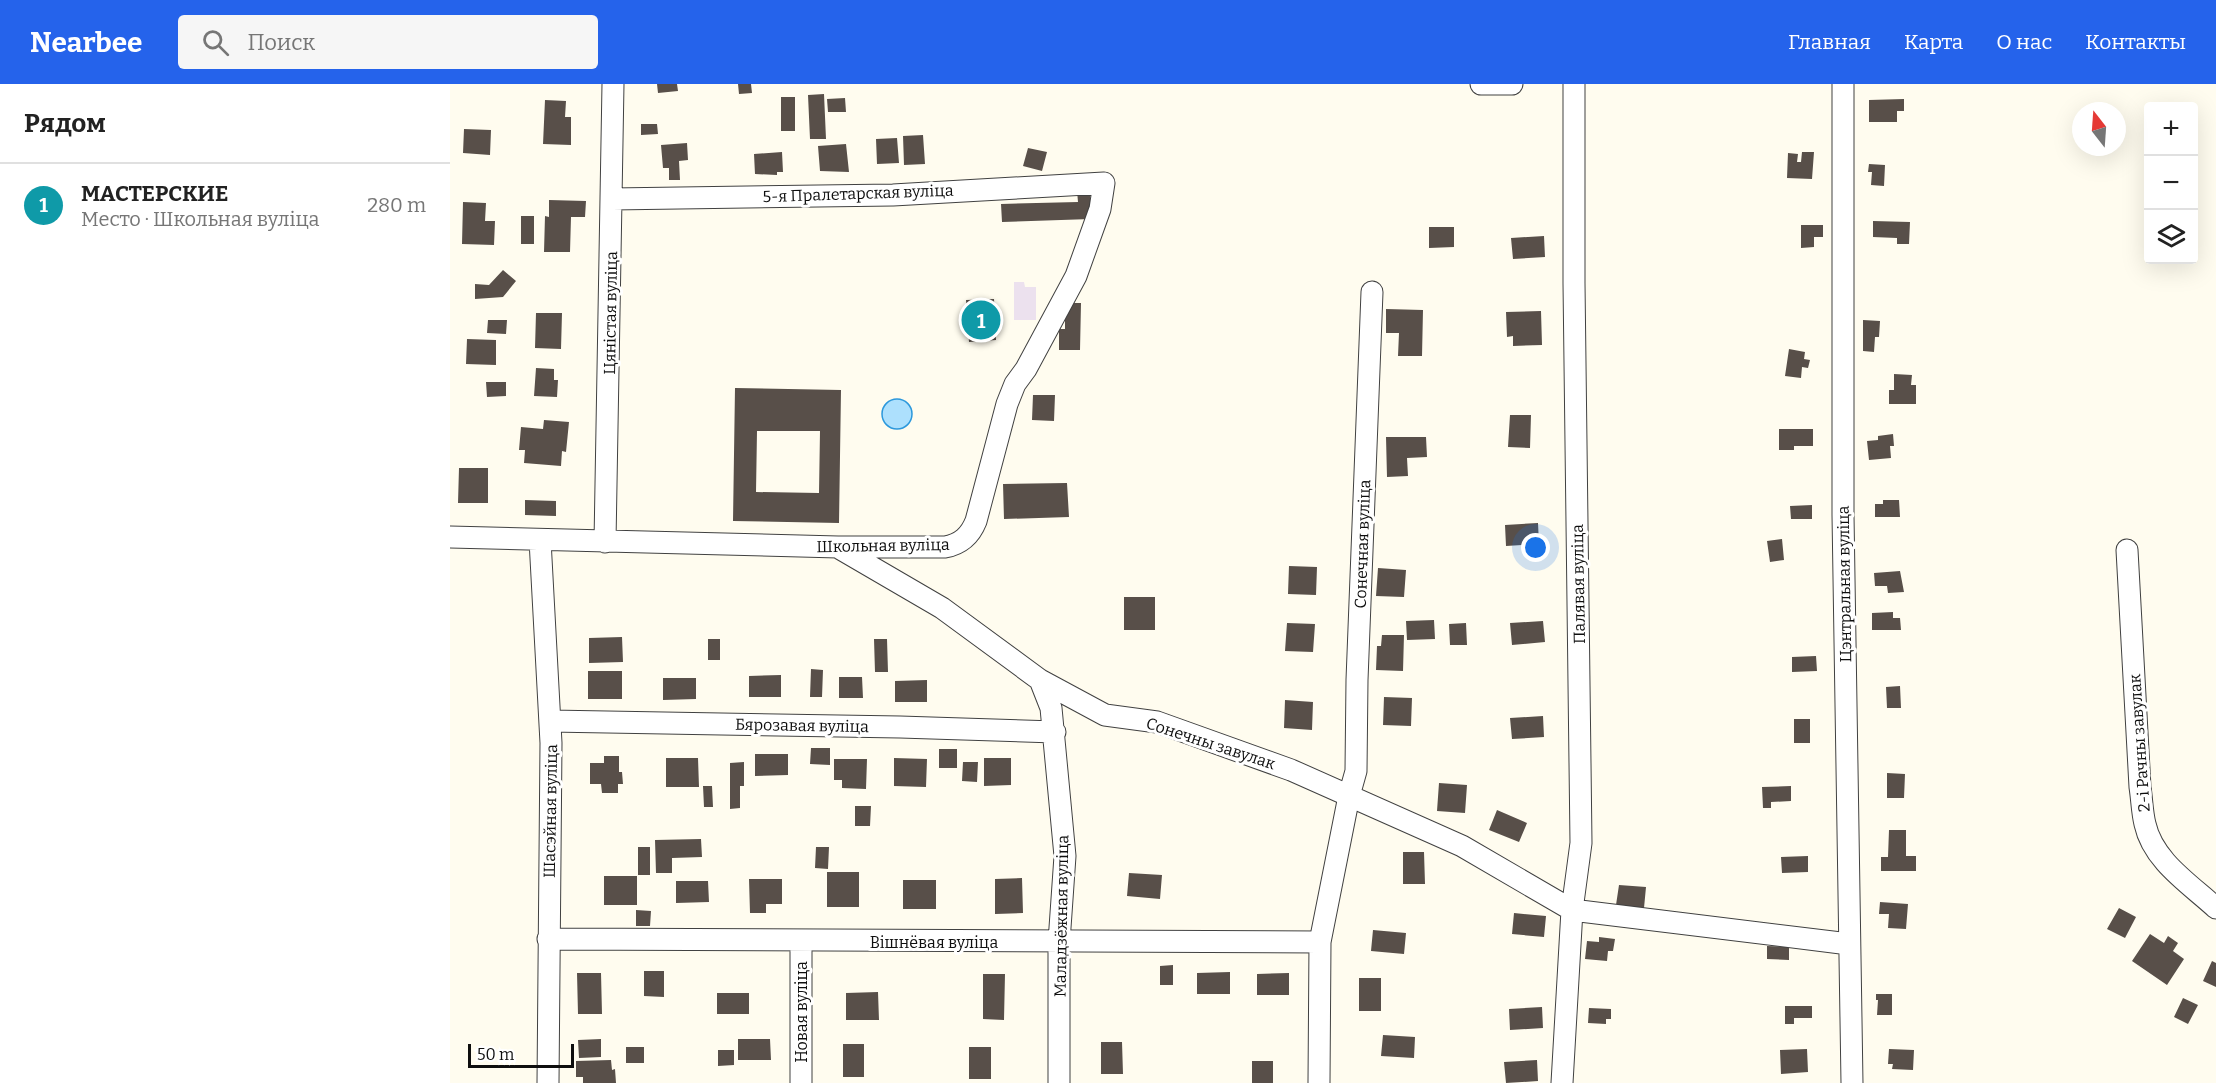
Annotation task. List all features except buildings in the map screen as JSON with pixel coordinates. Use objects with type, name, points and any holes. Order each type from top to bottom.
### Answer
[{"type":"street","name":"Цяністая вуліца","points":[[605,542],[613,84]]},
{"type":"street","points":[[1482,84],[1512,84]]},
{"type":"street","name":"Палявая вуліца","points":[[1562,1083],[1572,910],[1581,843],[1574,283],[1574,84]]},
{"type":"street","name":"Цэнтральная вуліца","points":[[1843,84],[1842,386],[1852,1083]]},
{"type":"street","name":"5-я Пралетарская вуліца","points":[[612,199],[893,195],[1104,183]]},
{"type":"street","name":"Школьная вуліца","points":[[450,537],[838,547],[945,548],[955,546],[972,531],[1007,404],[1015,384],[1026,369],[1076,276],[1100,209],[1104,183]]},
{"type":"street","name":"Сонечная вуліца","points":[[1349,796],[1356,771],[1358,736],[1357,680],[1372,292]]},
{"type":"street","name":"Шасэйная вуліца","points":[[540,540],[550,721],[548,1083]]},
{"type":"street","name":"Сонечны завулак","points":[[838,547],[942,608],[1040,680],[1106,715],[1157,722],[1291,770],[1462,846],[1572,910]]},
{"type":"street","name":"2-і Рачны завулак","points":[[2127,550],[2140,788],[2145,826],[2152,844],[2163,861],[2216,908]]},
{"type":"street","name":"Маладзёжная вуліца","points":[[1040,680],[1051,708],[1055,732],[1065,856],[1059,942],[1059,1083]]},
{"type":"street","name":"Бярозавая вуліца","points":[[550,721],[1055,732]]},
{"type":"street","points":[[1319,1083],[1320,942],[1349,796]]},
{"type":"street","points":[[1572,910],[1849,944]]},
{"type":"street","name":"Вішнёвая вуліца","points":[[548,939],[1320,942]]},
{"type":"street","name":"Новая вуліца","points":[[801,941],[801,1083]]},
{"type":"shaded area","points":[[1014,282],[1024,282],[1025,287],[1036,287],[1036,320],[1014,320]]},
{"type":"water","points":[[897,399],[908,403],[912,414],[908,425],[897,429],[886,425],[882,414],[886,403]]},
{"type":"place","name":"МАСТЕРСКИЕ","points":[[981,320]]}]
